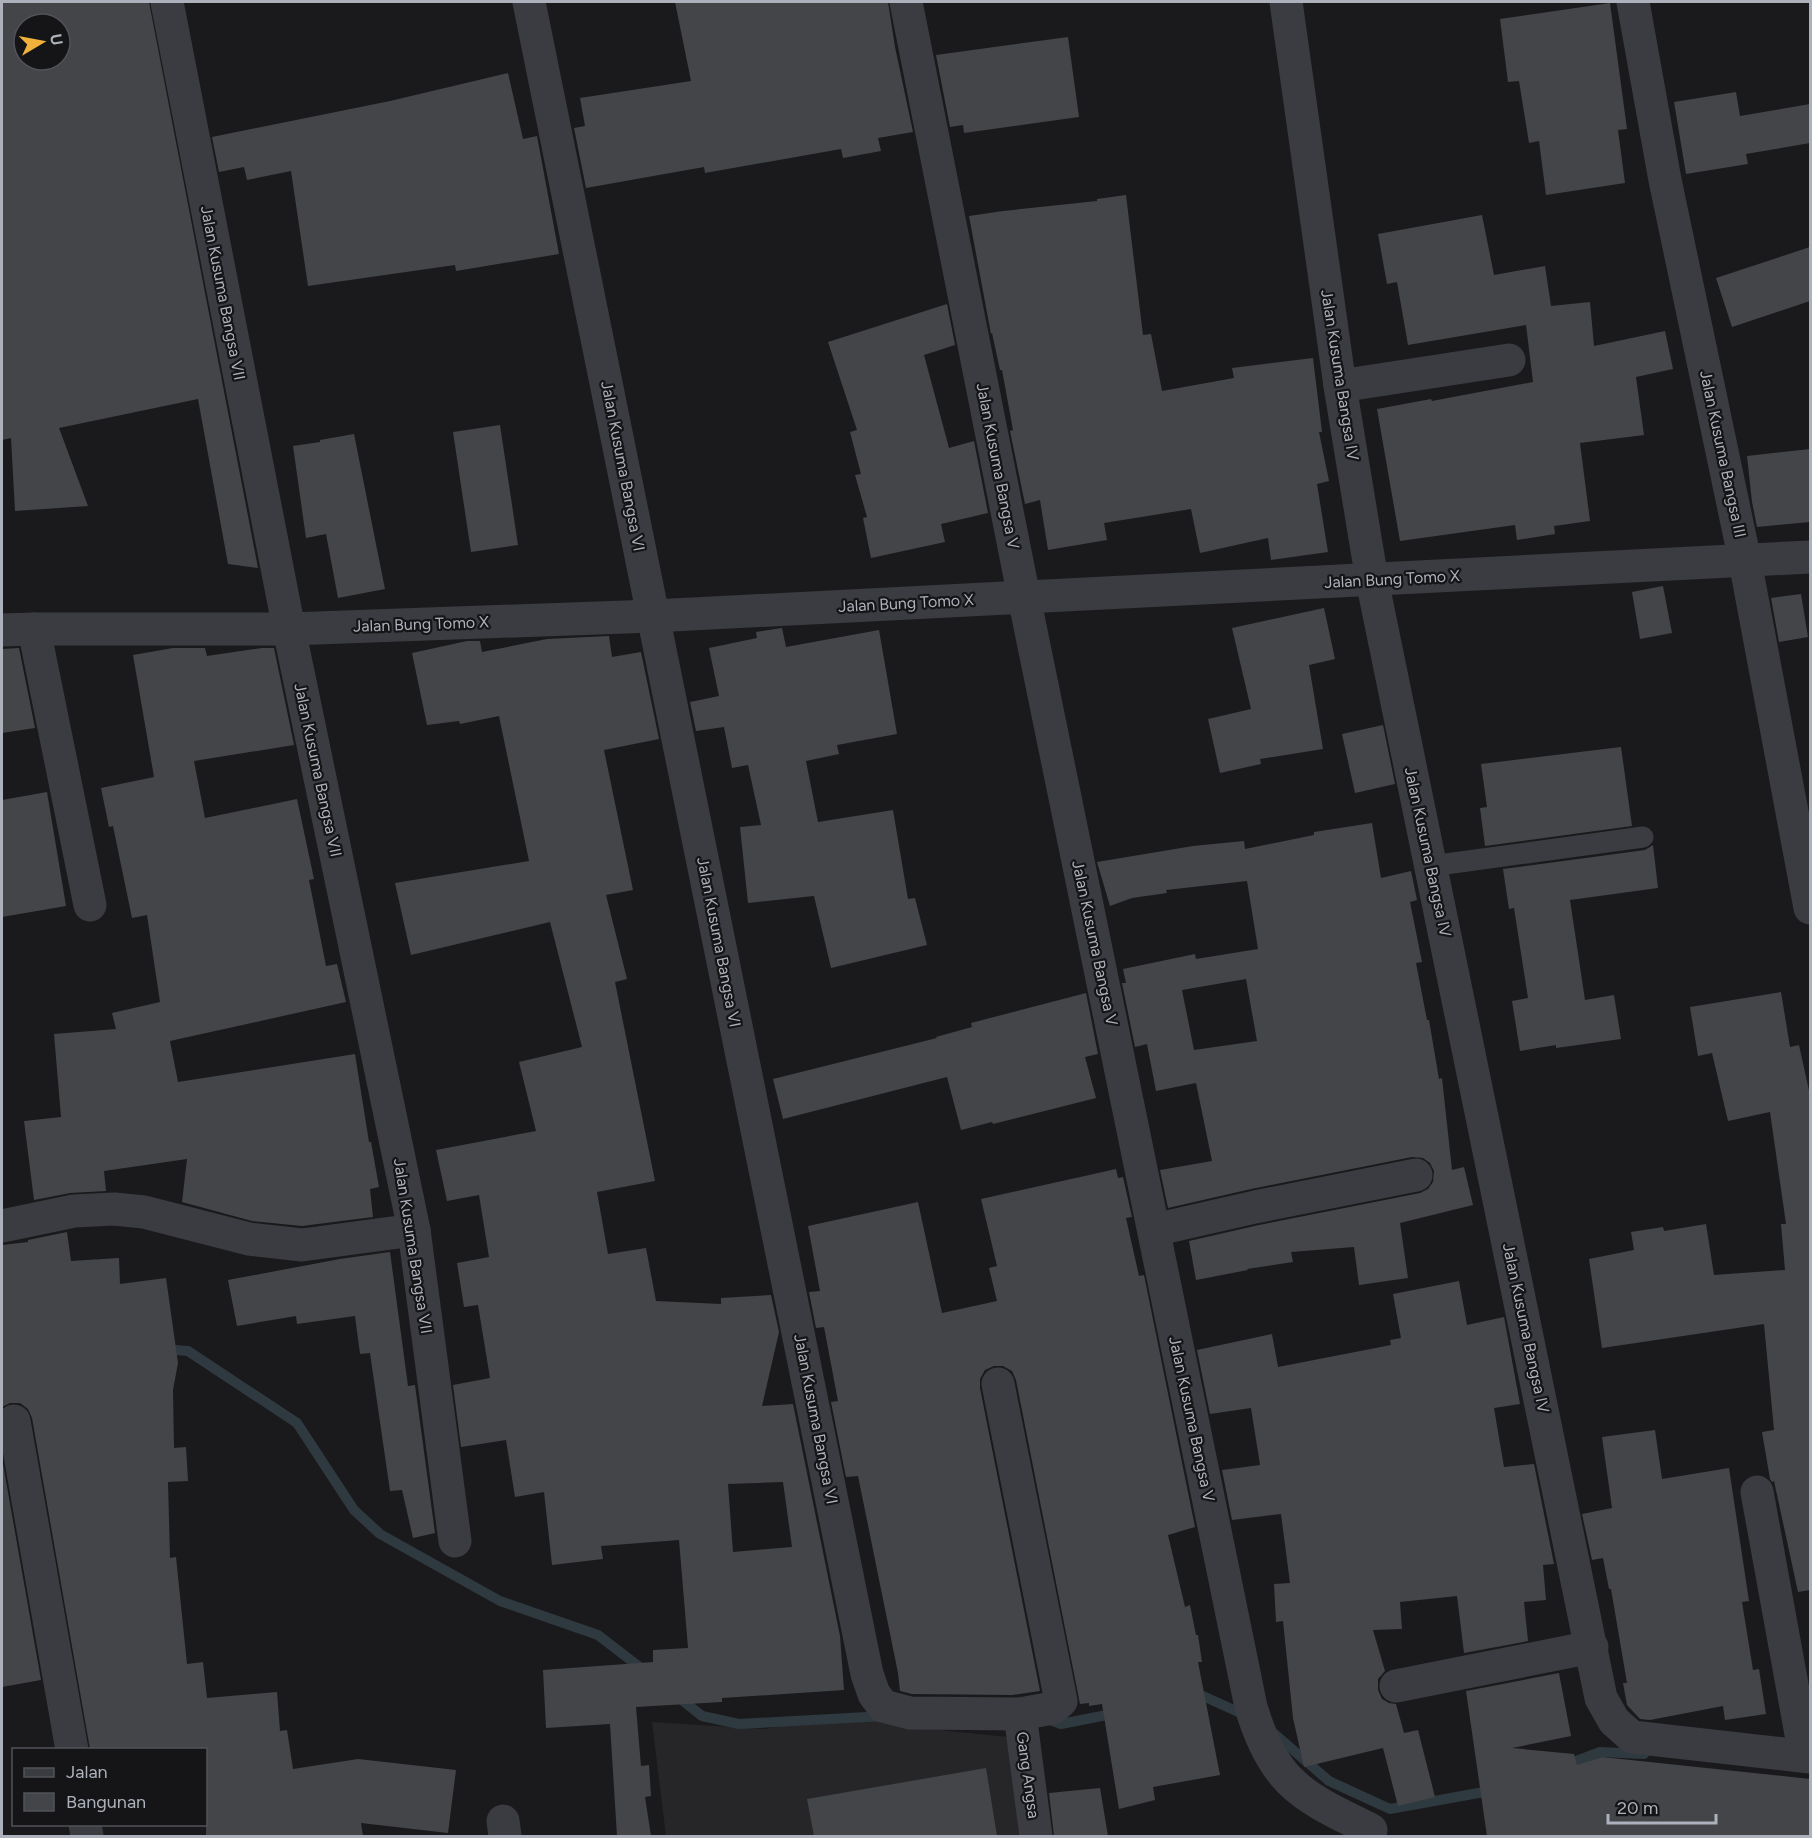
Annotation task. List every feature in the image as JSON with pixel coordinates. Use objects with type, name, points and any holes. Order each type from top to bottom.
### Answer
[{"type":"street","name":"Jalan Kusuma Bangsa VII","points":[[167,2],[289,629],[414,1230],[455,1541]]},
{"type":"street","name":"Jalan Kusuma Bangsa VI","points":[[529,2],[865,1662],[874,1694],[883,1706],[910,1713],[1020,1714],[1053,1708],[1060,1701],[998,1384]]},
{"type":"street","name":"Jalan Kusuma Bangsa V","points":[[906,2],[1024,597],[1255,1720],[1273,1759],[1291,1782],[1318,1802],[1371,1830]]},
{"type":"street","name":"Jalan Kusuma Bangsa IV","points":[[1286,2],[1340,386],[1372,580],[1601,1698],[1614,1721],[1632,1737],[1808,1757]]},
{"type":"street","name":"Jalan Kusuma Bangsa III","points":[[1633,2],[1665,180],[1745,561],[1810,908]]},
{"type":"street","points":[[1340,386],[1509,360]]},
{"type":"street","name":"Jalan Bung Tomo X","points":[[2,630],[289,629],[653,616],[1810,558]]},
{"type":"street","points":[[34,629],[90,905]]},
{"type":"street","points":[[1154,1230],[1416,1174]]},
{"type":"street","points":[[2,1226],[74,1211],[114,1209],[144,1212],[249,1239],[302,1245],[414,1230]]},
{"type":"street","points":[[14,1421],[72,1748]]},
{"type":"street","points":[[1756,1492],[1808,1757]]},
{"type":"street","points":[[1396,1686],[1592,1647]]},
{"type":"street","name":"Gang Angsa","points":[[1020,1714],[1036,1836]]},
{"type":"lane","points":[[1431,866],[1643,837]]},
{"type":"shaded area","points":[[842,1715],[930,1729],[1008,1737],[1022,1836],[666,1836],[652,1722],[764,1729]]},
{"type":"building","points":[[2,2],[149,2],[258,568],[228,564],[198,399],[59,428],[88,506],[15,511],[11,438],[2,440]]},
{"type":"building","points":[[675,2],[888,2],[913,132],[878,138],[881,151],[843,158],[841,149],[705,173],[704,167],[586,188],[574,128],[585,126],[580,98],[691,81]]},
{"type":"building","points":[[1610,3],[1627,129],[1618,130],[1625,183],[1546,195],[1539,141],[1529,143],[1519,81],[1508,82],[1500,19]]},
{"type":"building","points":[[1068,37],[1079,117],[964,133],[963,125],[950,127],[936,55]]},
{"type":"building","points":[[508,73],[523,139],[537,136],[559,254],[456,271],[455,265],[308,286],[291,171],[247,180],[244,167],[219,172],[212,137],[390,101]]},
{"type":"building","points":[[1736,92],[1740,116],[1810,104],[1810,143],[1746,154],[1748,164],[1686,174],[1674,102]]},
{"type":"building","points":[[1126,195],[1143,335],[1151,334],[1162,391],[1234,378],[1232,368],[1313,358],[1322,432],[1319,432],[1329,481],[1317,484],[1328,552],[1271,560],[1268,538],[1200,553],[1191,509],[1104,523],[1107,540],[1048,550],[1040,500],[1025,504],[1010,431],[1013,430],[1002,370],[1000,370],[991,334],[969,216],[1097,201],[1097,199]]},
{"type":"building","points":[[1482,215],[1494,275],[1545,266],[1551,306],[1590,302],[1594,346],[1665,331],[1673,369],[1636,377],[1644,435],[1580,443],[1590,521],[1554,526],[1555,534],[1517,540],[1515,525],[1400,541],[1377,409],[1533,382],[1526,325],[1408,345],[1397,282],[1387,284],[1378,234]]},
{"type":"building","points":[[1810,247],[1810,301],[1732,327],[1716,278]]},
{"type":"building","points":[[947,304],[955,345],[924,355],[949,448],[974,441],[988,513],[941,524],[945,542],[871,558],[863,518],[867,517],[855,475],[861,474],[850,432],[857,430],[828,342]]},
{"type":"building","points":[[500,425],[518,545],[471,552],[453,432]]},
{"type":"building","points":[[354,434],[385,589],[338,598],[326,534],[306,538],[293,446]]},
{"type":"building","points":[[1810,449],[1810,522],[1757,527],[1747,456]]},
{"type":"building","points":[[1663,586],[1672,633],[1640,639],[1632,592]]},
{"type":"building","points":[[1801,594],[1808,637],[1779,642],[1771,598]]},
{"type":"building","points":[[1324,608],[1335,659],[1309,665],[1323,749],[1260,759],[1261,764],[1220,773],[1208,719],[1251,709],[1232,628]]},
{"type":"building","points":[[782,628],[786,647],[879,630],[897,734],[837,745],[839,754],[806,761],[818,822],[893,810],[908,899],[915,898],[927,945],[831,968],[814,896],[748,903],[740,827],[761,825],[748,765],[732,768],[724,727],[696,731],[690,702],[719,696],[709,648],[757,638],[756,632]]},
{"type":"building","points":[[609,636],[612,657],[641,652],[659,739],[604,750],[633,890],[606,895],[627,979],[615,982],[655,1181],[597,1192],[608,1254],[646,1248],[656,1301],[721,1304],[721,1298],[771,1295],[779,1332],[762,1406],[793,1404],[840,1636],[844,1690],[722,1698],[722,1702],[636,1707],[641,1766],[649,1765],[651,1796],[645,1797],[651,1836],[617,1836],[610,1724],[546,1728],[543,1670],[653,1662],[653,1650],[688,1648],[679,1540],[601,1546],[603,1559],[552,1565],[544,1492],[515,1497],[506,1440],[461,1447],[453,1385],[490,1378],[478,1305],[464,1307],[457,1263],[489,1257],[479,1195],[447,1201],[436,1150],[536,1131],[519,1062],[582,1047],[550,922],[411,955],[395,883],[529,861],[499,716],[460,724],[459,721],[427,725],[412,653],[467,641],[480,641],[482,652],[547,639]],"holes":[[[783,1482],[792,1547],[733,1552],[728,1484]]]},
{"type":"building","points":[[19,648],[35,728],[2,733],[2,649]]},
{"type":"building","points":[[173,648],[205,648],[207,656],[274,648],[294,745],[194,761],[205,818],[297,799],[314,879],[309,880],[326,966],[337,964],[346,1002],[170,1041],[178,1082],[355,1054],[369,1142],[371,1142],[379,1187],[370,1189],[373,1217],[302,1226],[252,1221],[182,1202],[187,1159],[104,1171],[106,1191],[70,1193],[34,1200],[24,1121],[61,1117],[54,1034],[116,1029],[112,1013],[160,1002],[147,915],[132,918],[113,826],[109,827],[101,788],[154,777],[133,655]]},
{"type":"building","points":[[1383,725],[1395,784],[1355,793],[1342,734]]},
{"type":"building","points":[[1621,747],[1632,826],[1485,846],[1480,808],[1487,807],[1481,764]]},
{"type":"building","points":[[47,792],[66,906],[2,917],[2,800]]},
{"type":"building","points":[[1372,823],[1381,878],[1411,871],[1417,900],[1410,902],[1422,962],[1416,963],[1439,1079],[1442,1078],[1452,1170],[1464,1167],[1473,1205],[1400,1223],[1408,1278],[1359,1285],[1354,1247],[1291,1252],[1293,1262],[1196,1280],[1189,1241],[1420,1193],[1428,1189],[1433,1182],[1434,1171],[1430,1163],[1423,1158],[1412,1157],[1168,1208],[1160,1170],[1212,1161],[1196,1083],[1156,1091],[1147,1044],[1135,1047],[1122,983],[1126,983],[1123,969],[1195,954],[1196,959],[1258,949],[1247,881],[1166,890],[1167,893],[1132,898],[1110,906],[1097,862],[1193,846],[1244,841],[1245,849],[1314,835],[1314,832]],"holes":[[[1246,979],[1257,1041],[1194,1050],[1182,990]]]},
{"type":"building","points":[[1653,845],[1658,888],[1570,900],[1585,1000],[1614,995],[1621,1039],[1520,1051],[1512,1001],[1528,998],[1514,908],[1509,909],[1503,869],[1645,850]]},
{"type":"building","points":[[1781,992],[1790,1047],[1799,1045],[1810,1095],[1810,1590],[1798,1592],[1774,1481],[1770,1479],[1762,1432],[1774,1430],[1764,1324],[1602,1348],[1589,1259],[1634,1250],[1631,1232],[1663,1227],[1664,1231],[1706,1224],[1714,1275],[1785,1270],[1781,1224],[1786,1224],[1770,1112],[1728,1121],[1712,1053],[1698,1056],[1690,1007]]},
{"type":"building","points":[[1086,993],[1098,1054],[1085,1057],[1096,1098],[961,1130],[947,1077],[783,1119],[773,1079],[937,1038],[972,1027],[971,1023]]},
{"type":"building","points":[[1116,1169],[1118,1178],[1123,1177],[1132,1217],[1126,1218],[1139,1276],[1144,1275],[1195,1527],[1168,1535],[1185,1607],[1190,1605],[1196,1635],[1198,1635],[1202,1662],[1198,1662],[1220,1775],[1153,1787],[1155,1800],[1119,1809],[1102,1704],[1089,1706],[1089,1703],[1080,1704],[1016,1380],[1012,1371],[1003,1366],[994,1366],[985,1370],[980,1379],[980,1388],[1040,1691],[1012,1695],[912,1694],[900,1691],[858,1476],[846,1477],[831,1402],[838,1401],[824,1327],[816,1328],[809,1292],[820,1291],[808,1226],[918,1202],[942,1313],[997,1301],[989,1268],[997,1266],[981,1199]]},
{"type":"building","points":[[67,1232],[71,1261],[119,1258],[120,1284],[166,1278],[178,1363],[173,1390],[174,1448],[186,1447],[188,1481],[168,1482],[170,1558],[176,1557],[187,1664],[203,1662],[207,1698],[277,1692],[280,1731],[287,1730],[293,1769],[358,1759],[456,1770],[448,1833],[361,1823],[363,1836],[206,1836],[207,1748],[90,1748],[32,1418],[28,1409],[20,1403],[10,1403],[2,1407],[2,1245],[28,1242],[28,1240]]},
{"type":"building","points":[[390,1252],[408,1386],[415,1385],[435,1533],[413,1538],[402,1490],[390,1491],[370,1353],[360,1354],[355,1316],[297,1324],[296,1316],[237,1326],[228,1280]]},
{"type":"building","points":[[1459,1281],[1467,1325],[1504,1317],[1520,1404],[1494,1408],[1504,1467],[1534,1464],[1554,1564],[1543,1565],[1546,1600],[1524,1602],[1528,1641],[1464,1653],[1457,1596],[1400,1602],[1402,1629],[1373,1630],[1385,1671],[1378,1679],[1378,1690],[1382,1699],[1396,1704],[1404,1733],[1418,1730],[1435,1797],[1398,1806],[1383,1748],[1304,1767],[1293,1718],[1283,1621],[1276,1622],[1274,1584],[1290,1583],[1281,1514],[1232,1520],[1222,1470],[1260,1465],[1251,1408],[1210,1414],[1197,1350],[1272,1334],[1278,1367],[1391,1345],[1390,1340],[1401,1338],[1393,1294]]},
{"type":"building","points":[[1655,1430],[1662,1479],[1729,1468],[1749,1601],[1742,1602],[1753,1670],[1759,1669],[1766,1714],[1725,1720],[1723,1706],[1650,1720],[1640,1719],[1627,1705],[1623,1683],[1627,1683],[1611,1589],[1609,1589],[1603,1558],[1592,1560],[1582,1514],[1612,1508],[1602,1437]]},
{"type":"building","points":[[2,1458],[41,1680],[2,1687]]},
{"type":"building","points":[[1559,1673],[1571,1736],[1512,1748],[1574,1754],[1577,1765],[1602,1757],[1810,1779],[1810,1836],[1487,1836],[1466,1691]]},
{"type":"building","points":[[986,1768],[997,1836],[814,1836],[807,1799]]},
{"type":"building","points":[[1100,1788],[1108,1836],[1054,1836],[1049,1793]]},
{"type":"waterway","points":[[163,1349],[188,1351],[297,1423],[354,1510],[380,1534],[500,1601],[598,1635],[646,1672]]},
{"type":"waterway","points":[[677,1696],[702,1716],[739,1724],[885,1716]]},
{"type":"waterway","points":[[1192,1699],[1203,1696],[1247,1716]]},
{"type":"waterway","points":[[1045,1718],[1061,1724],[1117,1713]]},
{"type":"waterway","points":[[1270,1730],[1329,1781],[1390,1809],[1495,1790]]},
{"type":"waterway","points":[[1563,1766],[1600,1752],[1644,1754]]}]
